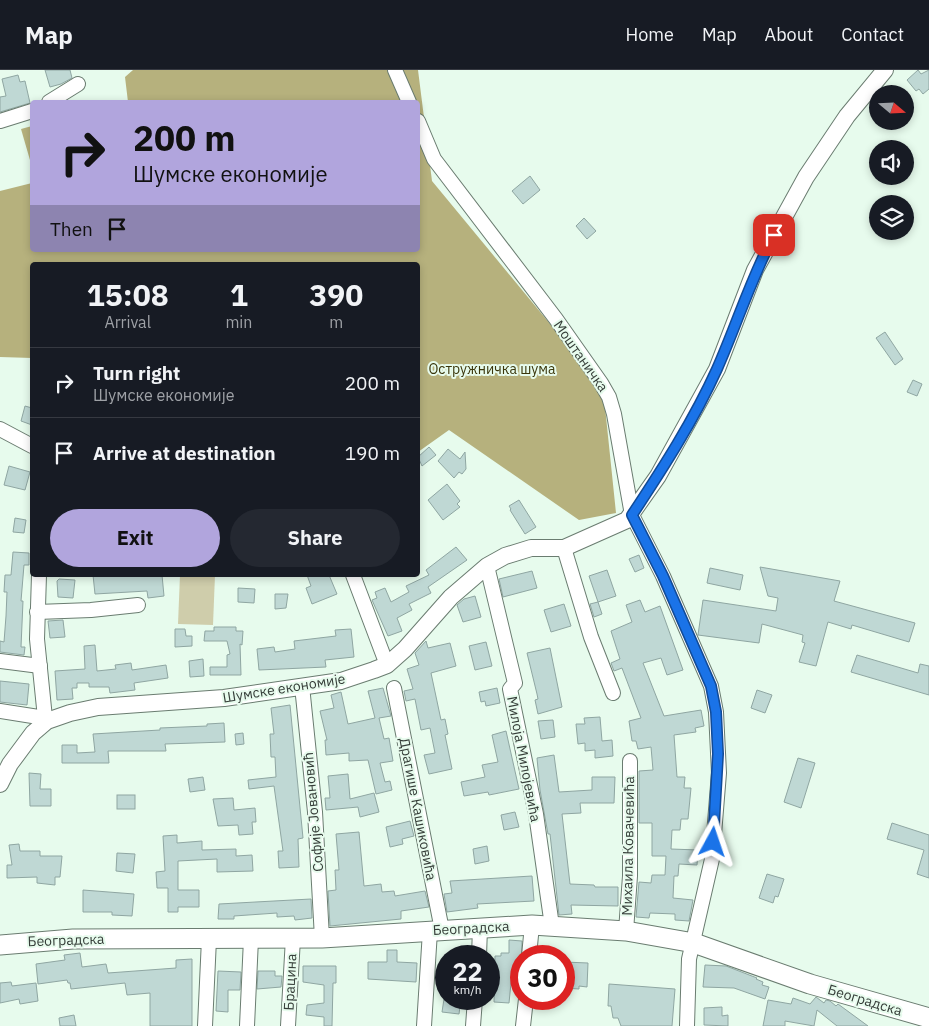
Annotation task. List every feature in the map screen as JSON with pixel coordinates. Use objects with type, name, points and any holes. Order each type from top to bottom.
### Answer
[{"type":"main road","name":"Београдска","points":[[0,945],[73,939],[322,938],[532,925],[626,931],[694,943],[810,984],[929,1018]]},
{"type":"street","points":[[395,70],[408,100]]},
{"type":"street","name":"Шумске економије","points":[[0,784],[20,748],[46,720],[98,706],[224,698],[342,681],[387,664],[405,649],[451,597],[487,566],[505,556],[531,548],[564,548],[628,520],[658,476],[717,369],[756,270],[806,177],[847,116],[885,70]]},
{"type":"street","points":[[51,100],[78,84]]},
{"type":"street","points":[[0,121],[30,112]]},
{"type":"street","name":"Моштаничка","points":[[420,127],[434,159],[550,312],[609,397],[614,414],[632,515],[663,576],[711,686],[716,712],[719,773],[712,850],[690,959],[687,1026]]},
{"type":"street","points":[[0,429],[30,445]]},
{"type":"street","points":[[564,548],[591,638],[613,692]]},
{"type":"street","name":"Милоја Милојевића","points":[[487,566],[515,683],[510,689],[536,814],[552,926]]},
{"type":"street","points":[[0,711],[46,720],[37,612],[39,577]]},
{"type":"street","points":[[354,577],[387,664]]},
{"type":"street","points":[[37,612],[91,610],[138,605]]},
{"type":"street","points":[[0,661],[40,666]]},
{"type":"street","name":"Софије Јовановић","points":[[302,686],[315,812],[322,938]]},
{"type":"street","name":"Драгише Кашиковића","points":[[394,688],[436,930],[424,1026]]},
{"type":"street","name":"Михаила Ковачевића","points":[[626,931],[630,847],[630,761]]},
{"type":"street","points":[[531,945],[532,925]]},
{"type":"street","points":[[479,945],[480,928]]},
{"type":"street","name":"Брацина","points":[[288,1026],[293,938]]},
{"type":"street","points":[[206,1026],[209,939]]},
{"type":"street","points":[[247,1026],[251,939]]},
{"type":"street","points":[[473,1026],[474,1010]]},
{"type":"street","points":[[523,1026],[525,1010]]},
{"type":"shaded area","points":[[180,577],[215,577],[213,625],[178,624]]},
{"type":"green space","name":"Остружничка шума","points":[[133,70],[418,70],[432,181],[603,388],[616,513],[579,520],[449,430],[420,451],[420,262],[30,262],[30,358],[0,357],[0,191],[30,184],[30,252],[420,252],[420,100],[128,100],[125,77]]},
{"type":"green space","points":[[30,127],[30,160],[21,129]]},
{"type":"building","points":[[45,70],[70,70],[72,78],[50,87]]},
{"type":"building","points":[[918,70],[921,74],[929,70],[929,89],[923,94],[919,89],[916,91],[914,85],[911,85],[907,80]]},
{"type":"building","points":[[18,75],[20,82],[25,81],[30,103],[0,112],[0,97],[6,96],[2,79]]},
{"type":"building","points":[[530,176],[540,190],[523,204],[512,191]]},
{"type":"building","points":[[584,218],[596,231],[587,239],[576,226]]},
{"type":"building","points":[[885,332],[903,359],[895,365],[876,338]]},
{"type":"building","points":[[913,380],[922,384],[917,396],[907,392]]},
{"type":"building","points":[[25,406],[30,407],[30,424],[21,421]]},
{"type":"building","points":[[429,447],[436,455],[422,466],[420,455]]},
{"type":"building","points":[[448,449],[460,459],[465,452],[466,469],[462,474],[459,472],[454,478],[438,461]]},
{"type":"building","points":[[9,466],[30,472],[25,490],[4,485]]},
{"type":"building","points":[[447,484],[460,501],[457,504],[460,507],[443,520],[428,500]]},
{"type":"building","points":[[519,500],[536,527],[525,534],[509,506]]},
{"type":"building","points":[[15,518],[26,520],[24,533],[13,532]]},
{"type":"building","points":[[456,547],[467,560],[428,587],[431,593],[409,604],[412,610],[397,618],[402,631],[388,636],[372,600],[377,598],[375,592],[385,588],[391,602],[409,592],[406,586],[429,575],[426,570]]},
{"type":"building","points":[[13,552],[29,553],[29,565],[24,565],[21,601],[23,601],[21,647],[25,647],[24,655],[0,652],[0,641],[4,642],[6,616],[7,592],[4,592],[5,575],[11,575]]},
{"type":"building","points":[[639,555],[644,568],[635,572],[629,559]]},
{"type":"building","points":[[760,567],[840,581],[834,601],[915,623],[909,642],[852,625],[851,629],[828,622],[816,666],[799,662],[805,643],[802,642],[803,635],[762,624],[759,643],[698,635],[703,600],[776,611],[778,598],[768,596]]},
{"type":"building","points":[[710,568],[743,575],[740,590],[707,583]]},
{"type":"building","points":[[607,570],[616,596],[598,602],[589,576]]},
{"type":"building","points":[[532,571],[537,588],[503,597],[499,579]]},
{"type":"building","points":[[93,577],[162,577],[164,596],[148,598],[147,591],[95,594]]},
{"type":"building","points":[[308,577],[330,577],[337,594],[312,604],[306,588],[311,586]]},
{"type":"building","points":[[59,579],[75,580],[73,598],[58,597],[57,581]]},
{"type":"building","points":[[238,588],[255,589],[254,603],[238,602]]},
{"type":"building","points":[[275,594],[288,594],[286,608],[275,609]]},
{"type":"building","points":[[475,596],[481,617],[463,622],[457,605],[464,599]]},
{"type":"building","points":[[640,600],[645,612],[660,606],[683,670],[667,675],[661,658],[643,663],[664,716],[701,710],[704,726],[695,728],[696,732],[674,735],[677,777],[685,777],[684,788],[691,788],[688,819],[681,819],[680,830],[672,830],[671,849],[698,850],[697,865],[679,864],[678,876],[674,876],[673,898],[693,900],[689,921],[675,920],[675,914],[650,913],[649,918],[636,917],[639,882],[651,883],[652,875],[665,875],[666,856],[652,856],[652,823],[639,823],[639,771],[653,770],[651,747],[638,749],[636,741],[632,741],[629,721],[641,718],[622,668],[614,671],[611,663],[620,659],[611,631],[632,622],[626,605]]},
{"type":"building","points":[[598,602],[602,614],[594,617],[590,604]]},
{"type":"building","points":[[564,604],[571,626],[551,632],[544,610]]},
{"type":"building","points":[[63,620],[65,637],[50,638],[48,621]]},
{"type":"building","points":[[214,627],[236,627],[236,631],[243,631],[242,645],[240,644],[241,675],[210,675],[210,667],[227,667],[227,655],[230,654],[227,641],[204,641],[205,631],[214,631]]},
{"type":"building","points":[[175,629],[185,629],[186,636],[192,636],[192,646],[175,647]]},
{"type":"building","points":[[351,629],[354,657],[325,660],[326,667],[259,670],[257,649],[274,647],[275,652],[295,649],[294,641],[336,636],[335,630]]},
{"type":"building","points":[[426,641],[428,648],[450,643],[456,666],[431,673],[441,720],[445,719],[448,734],[445,735],[452,769],[429,774],[424,755],[435,753],[430,728],[421,730],[415,699],[406,701],[404,691],[413,689],[407,669],[419,665],[415,653]]},
{"type":"building","points":[[486,642],[492,666],[475,670],[469,646]]},
{"type":"building","points":[[95,645],[97,671],[116,669],[115,665],[131,663],[132,670],[166,665],[168,678],[134,683],[135,690],[110,693],[109,687],[89,687],[89,683],[77,683],[77,688],[72,688],[73,699],[57,700],[55,671],[85,669],[84,646]]},
{"type":"building","points":[[550,648],[562,707],[538,714],[535,700],[538,699],[527,653]]},
{"type":"building","points":[[857,655],[918,673],[920,664],[929,666],[929,695],[851,672]]},
{"type":"building","points":[[203,659],[204,676],[190,677],[189,661]]},
{"type":"building","points":[[0,681],[29,684],[27,705],[0,702]]},
{"type":"building","points":[[383,688],[391,716],[379,718],[384,739],[389,738],[393,761],[380,763],[385,782],[390,781],[392,790],[376,794],[368,760],[349,761],[349,753],[326,755],[325,740],[327,740],[320,711],[334,708],[331,695],[341,692],[348,724],[375,718],[368,691]]},
{"type":"building","points":[[497,688],[500,703],[486,706],[485,701],[481,702],[479,692]]},
{"type":"building","points":[[757,690],[772,695],[765,713],[751,708]]},
{"type":"building","points":[[290,705],[303,838],[298,839],[299,867],[279,868],[278,851],[283,851],[274,786],[249,789],[248,780],[276,777],[275,757],[271,757],[270,734],[274,734],[271,708]]},
{"type":"building","points":[[600,717],[602,741],[612,740],[613,756],[595,758],[595,750],[585,751],[585,743],[578,744],[576,724],[585,724],[584,718]]},
{"type":"building","points":[[553,720],[555,737],[541,739],[538,721]]},
{"type":"building","points":[[224,723],[225,742],[165,744],[166,751],[108,751],[109,763],[62,763],[62,745],[77,745],[77,753],[95,752],[93,734],[160,730],[160,728],[207,726],[207,724]]},
{"type":"building","points":[[506,731],[519,789],[489,795],[488,792],[464,796],[461,782],[485,777],[482,765],[498,762],[492,735]]},
{"type":"building","points":[[243,733],[244,744],[236,745],[235,734]]},
{"type":"building","points":[[554,755],[559,792],[592,790],[592,777],[615,777],[614,803],[580,803],[581,813],[562,814],[570,884],[618,887],[618,906],[571,905],[572,914],[559,915],[550,834],[548,834],[540,790],[537,758]]},
{"type":"building","points":[[798,758],[815,763],[801,808],[784,802]]},
{"type":"building","points":[[29,773],[41,774],[40,789],[51,789],[51,806],[30,806]]},
{"type":"building","points":[[348,774],[350,799],[374,793],[379,812],[360,817],[358,807],[326,810],[325,798],[330,798],[328,776]]},
{"type":"building","points":[[203,777],[205,790],[190,792],[188,779]]},
{"type":"building","points":[[117,795],[135,795],[135,809],[117,809]]},
{"type":"building","points":[[233,798],[234,810],[255,808],[256,822],[252,822],[253,834],[239,835],[238,825],[218,826],[213,799]]},
{"type":"building","points":[[515,812],[519,827],[504,830],[501,815]]},
{"type":"building","points":[[410,821],[414,836],[402,839],[403,844],[390,847],[386,827]]},
{"type":"building","points":[[892,823],[929,835],[929,878],[917,874],[924,850],[887,839]]},
{"type":"building","points":[[359,832],[364,886],[381,884],[382,892],[394,891],[395,896],[425,891],[429,907],[401,911],[401,919],[330,926],[328,891],[336,890],[335,870],[339,870],[336,834]]},
{"type":"building","points":[[177,835],[177,843],[202,841],[202,850],[236,849],[236,856],[252,855],[253,871],[217,872],[217,859],[178,861],[178,890],[199,890],[199,907],[178,907],[178,912],[168,912],[168,888],[157,888],[156,872],[165,871],[163,836]]},
{"type":"building","points":[[19,844],[20,851],[40,851],[40,856],[62,856],[60,877],[55,877],[55,885],[37,883],[37,877],[7,878],[7,865],[12,865],[9,845]]},
{"type":"building","points":[[487,846],[489,861],[475,864],[473,849]]},
{"type":"building","points":[[117,853],[135,854],[133,873],[116,871]]},
{"type":"building","points":[[767,874],[784,879],[778,897],[775,896],[773,903],[759,898]]},
{"type":"building","points":[[532,876],[534,901],[477,904],[478,908],[447,912],[444,894],[452,893],[450,881]]},
{"type":"building","points":[[83,890],[134,894],[132,916],[112,915],[112,912],[83,912]]},
{"type":"building","points":[[311,899],[312,918],[295,920],[294,916],[277,917],[277,913],[234,916],[234,919],[218,919],[219,904]]},
{"type":"building","points":[[509,940],[522,941],[522,945],[510,945],[509,1003],[500,1002],[500,956],[501,953],[509,953]]},
{"type":"building","points":[[387,950],[397,950],[397,962],[417,963],[416,982],[368,979],[368,962],[387,962]]},
{"type":"building","points":[[80,953],[82,967],[106,964],[108,973],[176,968],[176,960],[192,959],[192,1026],[150,1026],[150,993],[127,995],[125,983],[71,989],[70,983],[67,980],[38,984],[36,964],[65,960],[64,955]]},
{"type":"building","points":[[575,962],[588,963],[587,987],[579,986],[579,989],[575,989]]},
{"type":"building","points":[[705,965],[726,966],[757,978],[763,982],[762,985],[769,987],[765,999],[734,988],[703,987]]},
{"type":"building","points":[[303,966],[336,966],[336,983],[333,983],[332,1026],[324,1026],[324,1017],[306,1015],[307,1005],[324,1003],[324,985],[303,982]]},
{"type":"building","points":[[218,971],[241,972],[240,990],[228,990],[228,1012],[216,1011]]},
{"type":"building","points":[[258,971],[275,971],[275,976],[282,976],[281,987],[257,989]]},
{"type":"building","points":[[11,982],[12,986],[36,983],[38,1001],[20,1004],[19,999],[0,1003],[0,983]]},
{"type":"building","points":[[609,984],[675,989],[672,1026],[621,1026],[618,1018],[613,1018],[611,1006],[608,1006]]},
{"type":"building","points":[[816,997],[824,1003],[826,1000],[836,1006],[838,1004],[868,1026],[837,1026],[817,1010],[814,1026],[785,1021],[785,1026],[763,1026],[768,1000],[791,1004],[793,998],[810,1004]]},
{"type":"building","points":[[722,1007],[722,1016],[728,1015],[728,1026],[704,1025],[704,1008]]},
{"type":"building","points":[[442,1010],[460,1010],[459,1014],[442,1012]]},
{"type":"building","points":[[74,1015],[76,1026],[60,1026],[59,1018]]},
{"type":"route","points":[[713,842],[719,773],[718,730],[711,686],[663,576],[632,515],[658,476],[717,369],[756,270],[774,235]]}]
